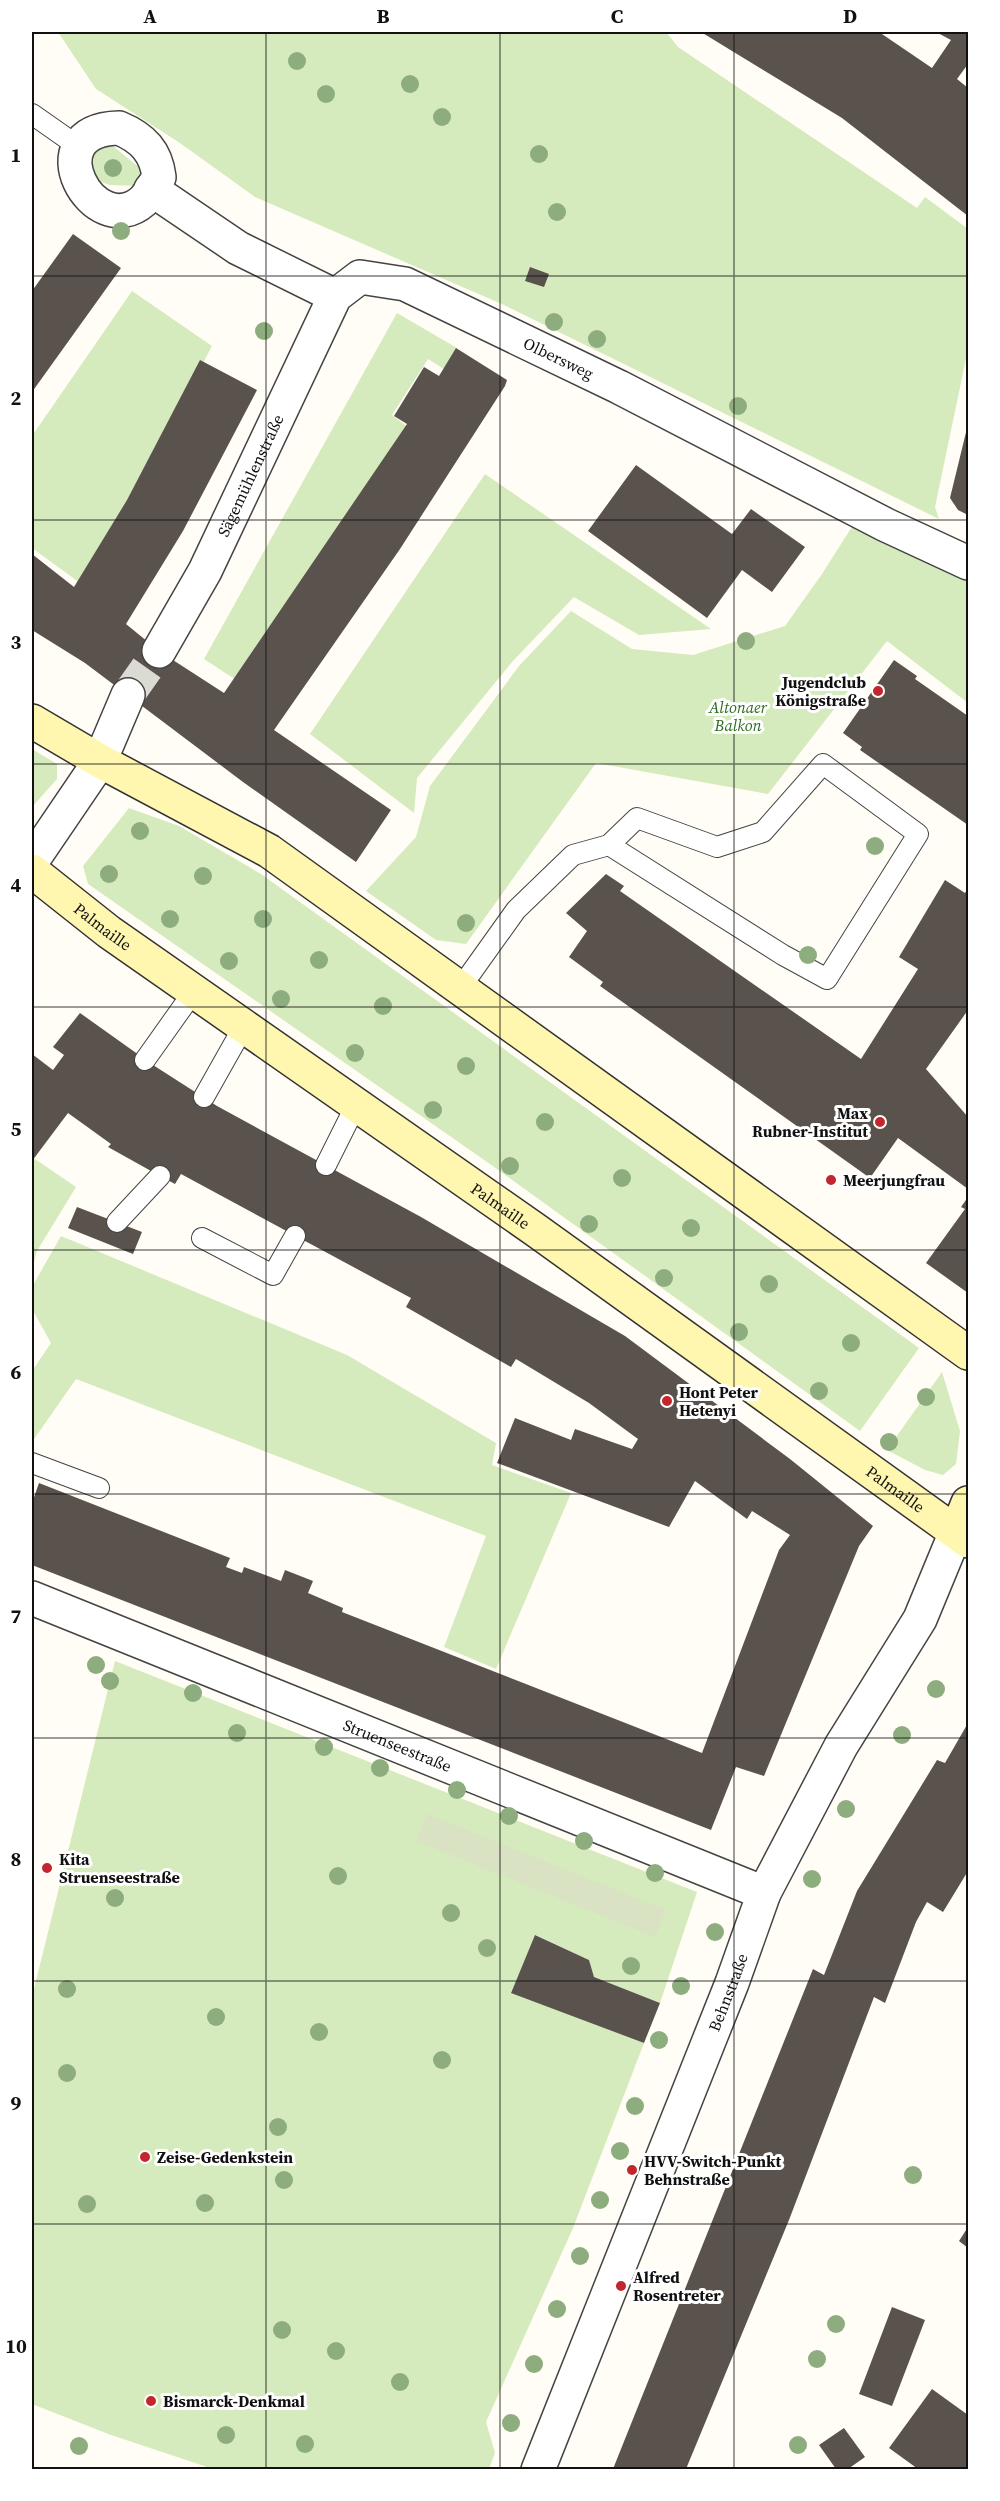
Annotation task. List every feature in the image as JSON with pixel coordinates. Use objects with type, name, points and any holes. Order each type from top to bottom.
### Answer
[{"type":"main road","points":[[32,721],[100,761],[269,851],[969,1353]]},
{"type":"main road","name":"Palmaille","points":[[32,871],[110,932],[356,1105],[964,1525]]},
{"type":"street","points":[[119,128],[132,134],[149,147],[157,162],[159,177],[152,189],[143,201],[130,208],[117,209],[92,199],[75,174],[79,147],[89,135],[103,129],[119,128]]},
{"type":"street","points":[[152,189],[238,248],[335,296]]},
{"type":"street","name":"Olbersweg","points":[[335,296],[360,277],[405,284],[619,387],[886,525],[969,563]]},
{"type":"street","name":"Sägemühlenstraße","points":[[159,651],[205,571],[335,296]]},
{"type":"street","points":[[32,861],[100,761],[128,695]]},
{"type":"street","name":"Behnstraße","points":[[538,2469],[732,1983],[764,1893],[841,1746],[920,1619],[964,1525]]},
{"type":"street","name":"Struenseestraße","points":[[32,1598],[764,1893]]},
{"type":"lane","points":[[32,114],[79,147]]},
{"type":"lane","points":[[461,987],[516,910],[573,855],[609,845],[637,818],[717,847],[763,832],[823,764],[918,834],[827,978],[783,955],[609,845]]},
{"type":"lane","points":[[145,1060],[194,991]]},
{"type":"lane","points":[[204,1097],[244,1026]]},
{"type":"lane","points":[[326,1165],[356,1105]]},
{"type":"lane","points":[[117,1222],[159,1176]]},
{"type":"lane","points":[[202,1238],[273,1275],[295,1236]]},
{"type":"lane","points":[[32,1463],[99,1488]]},
{"type":"green space","points":[[58,32],[666,32],[678,47],[917,208],[925,197],[968,229],[968,349],[935,507],[939,519],[504,305],[255,197],[180,143],[96,89]]},
{"type":"green space","points":[[113,146],[147,174],[141,186],[110,185],[95,180],[88,168],[94,150]]},
{"type":"green space","points":[[132,291],[212,346],[122,517],[80,583],[32,548],[32,436]]},
{"type":"green space","points":[[397,313],[457,348],[444,369],[428,359],[392,415],[409,428],[236,680],[204,659]]},
{"type":"green space","points":[[485,474],[711,629],[639,635],[574,597],[512,662],[417,778],[414,813],[310,734]]},
{"type":"green space","name":"Altonaer Balkon","points":[[855,522],[968,580],[968,703],[887,641],[768,794],[596,763],[466,944],[436,940],[366,891],[416,837],[430,786],[519,666],[571,611],[632,649],[693,655],[785,626]]},
{"type":"green space","points":[[32,749],[57,764],[57,779],[32,807]]},
{"type":"green space","points":[[129,808],[179,826],[261,874],[919,1348],[860,1431],[490,1164],[88,884],[83,866]]},
{"type":"green space","points":[[32,1157],[76,1187],[37,1251],[32,1269]]},
{"type":"green space","points":[[61,1236],[347,1355],[496,1443],[492,1465],[571,1493],[496,1669],[444,1647],[486,1536],[76,1379],[32,1442],[32,1371],[51,1343],[32,1309],[32,1287]]},
{"type":"green space","points":[[942,1372],[960,1431],[956,1464],[943,1475],[925,1470],[887,1450]]},
{"type":"green space","points":[[115,1661],[697,1892],[660,2003],[594,1977],[589,1960],[536,1935],[511,1992],[644,2043],[573,2228],[486,2422],[495,2453],[489,2469],[213,2469],[111,2435],[32,2404],[32,1997]]},
{"type":"green space","points":[[427,1814],[666,1910],[655,1937],[416,1841]]},
{"type":"building","points":[[701,32],[879,32],[932,68],[951,40],[936,32],[968,32],[968,64],[957,79],[968,88],[968,216],[842,118]]},
{"type":"building","points":[[73,234],[121,268],[32,392],[32,291]]},
{"type":"building","points":[[530,267],[549,274],[544,287],[525,281]]},
{"type":"building","points":[[456,348],[507,380],[505,386],[400,549],[274,730],[391,810],[356,862],[243,782],[85,663],[32,630],[32,554],[74,587],[127,500],[200,360],[257,390],[183,531],[126,624],[159,651],[224,693],[407,424],[394,416],[424,367],[439,376]]},
{"type":"building","points":[[968,424],[968,515],[958,510],[950,498]]},
{"type":"building","points":[[636,465],[732,534],[751,509],[805,547],[772,592],[742,570],[707,618],[588,531]]},
{"type":"building","points":[[894,660],[917,676],[915,679],[968,716],[968,825],[860,750],[862,747],[843,733]]},
{"type":"building","points":[[606,874],[624,886],[620,891],[861,1059],[918,969],[899,957],[945,880],[965,893],[968,888],[968,1010],[926,1069],[968,1117],[968,1189],[898,1138],[870,1178],[600,986],[603,982],[569,957],[587,931],[566,913]]},
{"type":"building","points":[[80,1013],[153,1065],[217,1106],[421,1217],[625,1336],[790,1459],[873,1526],[859,1546],[764,1776],[736,1767],[711,1830],[32,1565],[32,1503],[39,1483],[230,1558],[226,1567],[242,1573],[244,1567],[281,1581],[285,1570],[313,1581],[308,1593],[343,1608],[342,1612],[702,1753],[779,1550],[790,1535],[752,1511],[747,1519],[695,1481],[669,1527],[497,1463],[515,1418],[571,1440],[575,1429],[632,1449],[638,1439],[589,1403],[516,1359],[511,1367],[406,1307],[411,1298],[181,1174],[175,1184],[160,1176],[108,1147],[111,1144],[68,1113],[32,1161],[32,1054],[53,1070],[64,1055],[53,1047]]},
{"type":"building","points":[[968,1197],[968,1293],[926,1263],[965,1209],[961,1207]]},
{"type":"building","points":[[77,1207],[142,1232],[133,1254],[68,1228]]},
{"type":"building","points":[[968,1723],[968,1871],[943,1912],[927,1902],[916,1922],[885,2003],[874,1997],[789,2220],[686,2469],[613,2469],[813,1969],[824,1975],[857,1891],[937,1760],[945,1763]]},
{"type":"building","points":[[535,1935],[589,1960],[594,1977],[660,2003],[644,2043],[511,1993]]},
{"type":"building","points":[[968,2227],[968,2248],[959,2241]]},
{"type":"building","points":[[892,2307],[925,2320],[892,2406],[859,2394]]},
{"type":"building","points":[[932,2389],[968,2415],[968,2469],[918,2469],[889,2448]]},
{"type":"building","points":[[844,2428],[865,2457],[848,2469],[836,2469],[819,2445]]},
{"type":"tunnel","points":[[128,695],[159,651]]},
{"type":"place","name":"Jugendclub Königstraße","points":[[878,691]]},
{"type":"place","name":"Max Rubner-Institut","points":[[880,1122]]},
{"type":"place","name":"Meerjungfrau","points":[[831,1180]]},
{"type":"place","name":"Hont Peter Hetenyi","points":[[667,1401]]},
{"type":"place","name":"Kita Struenseestraße","points":[[47,1868]]},
{"type":"place","name":"Zeise-Gedenkstein","points":[[145,2157]]},
{"type":"place","name":"HVV-Switch-Punkt Behnstraße","points":[[632,2170]]},
{"type":"place","name":"Alfred Rosentreter","points":[[621,2286]]},
{"type":"place","name":"Bismarck-Denkmal","points":[[151,2401]]}]
